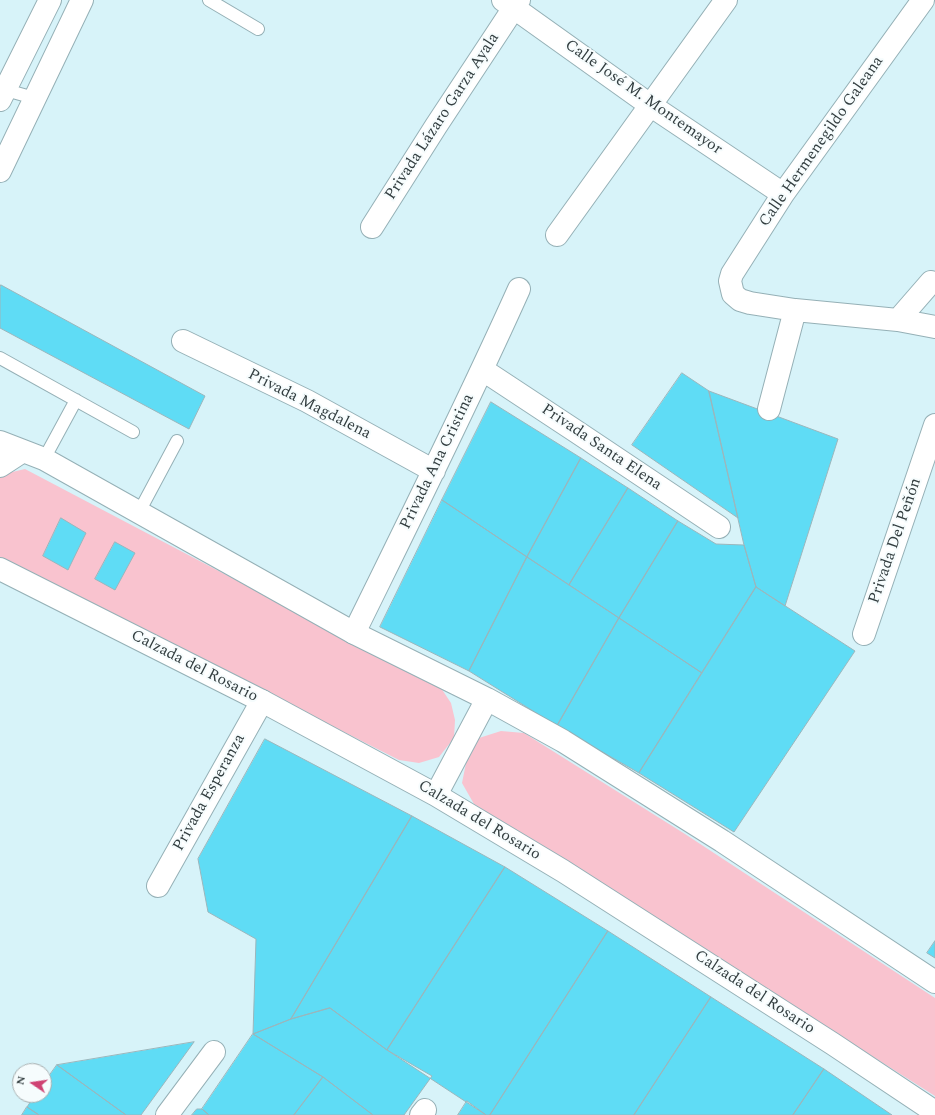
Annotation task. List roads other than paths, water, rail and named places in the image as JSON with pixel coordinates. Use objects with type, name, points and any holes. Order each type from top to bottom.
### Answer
[{"type":"street","points":[[1,97],[50,0]]},
{"type":"street","points":[[0,171],[82,0]]},
{"type":"street","points":[[557,235],[726,0]]},
{"type":"street","name":"Calle Hermenegildo Galeana","points":[[795,310],[740,300],[733,294],[730,288],[732,274],[783,194],[923,0]]},
{"type":"street","points":[[930,0],[935,3]]},
{"type":"street","name":"Calle José M. Montemayor","points":[[512,2],[650,105],[783,194]]},
{"type":"street","name":"Privada Lázaro Garza Ayala","points":[[372,227],[512,2]]},
{"type":"street","points":[[898,320],[931,282]]},
{"type":"street","name":"Privada Ana Cristina","points":[[354,633],[483,370],[519,289]]},
{"type":"street","points":[[769,409],[795,310],[898,320],[935,327]]},
{"type":"street","name":"Privada Magdalena","points":[[183,341],[307,401],[434,471]]},
{"type":"street","name":"Privada Santa Elena","points":[[483,370],[719,527]]},
{"type":"street","name":"Privada Del Peñón","points":[[864,634],[935,425]]},
{"type":"street","points":[[0,442],[44,459],[354,633],[487,699],[562,741],[702,829],[935,982]]},
{"type":"street","points":[[0,466],[23,451]]},
{"type":"street","name":"Calzada del Rosario","points":[[0,569],[262,700],[436,795],[563,871],[833,1044],[935,1112]]},
{"type":"street","points":[[436,795],[487,699]]},
{"type":"street","name":"Privada Esperanza","points":[[158,886],[262,700]]},
{"type":"street","points":[[167,1115],[214,1052]]},
{"type":"lane","points":[[209,0],[258,29]]},
{"type":"lane","points":[[1,97],[13,92],[34,98]]},
{"type":"lane","points":[[0,358],[133,432]]},
{"type":"lane","points":[[44,459],[76,400]]},
{"type":"lane","points":[[139,512],[177,441]]}]
